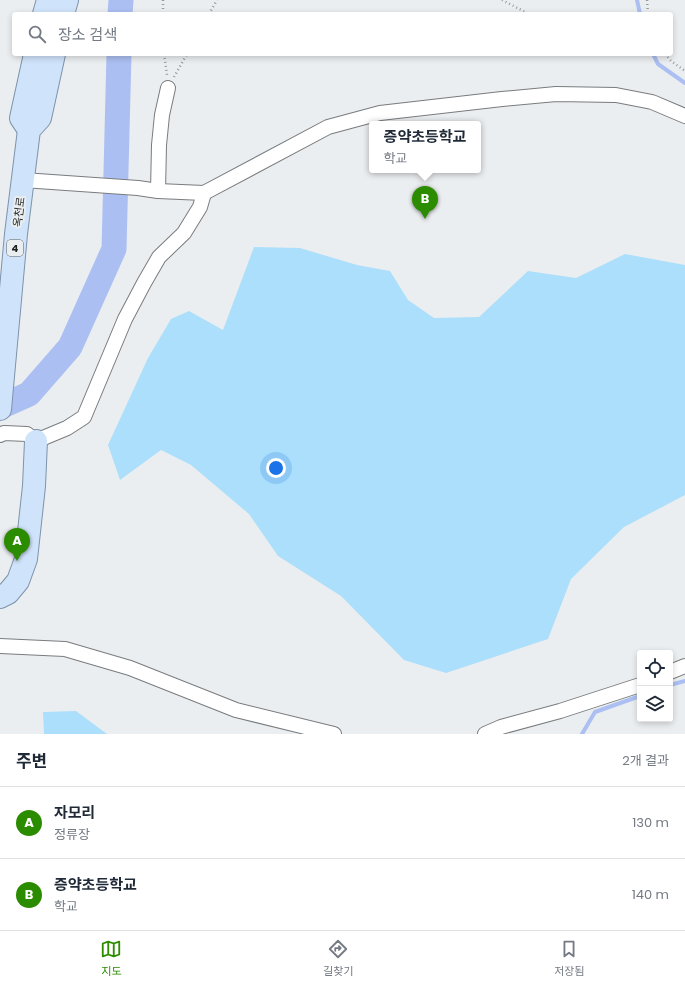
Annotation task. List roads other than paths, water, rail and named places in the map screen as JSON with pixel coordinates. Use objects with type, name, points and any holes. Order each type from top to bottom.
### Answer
[{"type":"main road","points":[[45,12],[48,0]]},
{"type":"main road","points":[[64,12],[67,0]]},
{"type":"main road","name":"옥천로","points":[[0,409],[16,234],[29,130],[21,118],[35,56]]},
{"type":"main road","points":[[29,130],[40,118],[54,56]]},
{"type":"main road","points":[[0,597],[8,593],[18,581],[26,560],[34,486],[36,440]]},
{"type":"street","points":[[158,191],[159,144],[162,115],[168,88]]},
{"type":"street","points":[[23,180],[138,188],[158,191],[204,193],[328,127],[380,113],[556,94],[616,96],[652,102],[685,116]]},
{"type":"street","points":[[0,435],[4,433],[27,434],[36,440],[66,428],[84,417],[125,319],[144,282],[159,257],[184,233],[200,207],[204,193]]},
{"type":"street","points":[[0,646],[65,648],[130,668],[236,710],[334,734]]},
{"type":"street","points":[[673,671],[685,666]]},
{"type":"street","points":[[485,734],[501,727],[560,711],[637,685]]},
{"type":"waterway","points":[[120,12],[121,0]]},
{"type":"waterway","points":[[637,0],[640,12]]},
{"type":"waterway","points":[[0,407],[29,394],[70,347],[114,249],[119,56]]},
{"type":"waterway","points":[[654,56],[658,64],[685,83]]},
{"type":"waterway","points":[[673,684],[685,681]]},
{"type":"waterway","points":[[582,734],[595,712],[637,697]]},
{"type":"place","name":"증약초등학교","points":[[425,219]]},
{"type":"place","name":"자모리","points":[[17,561]]}]
